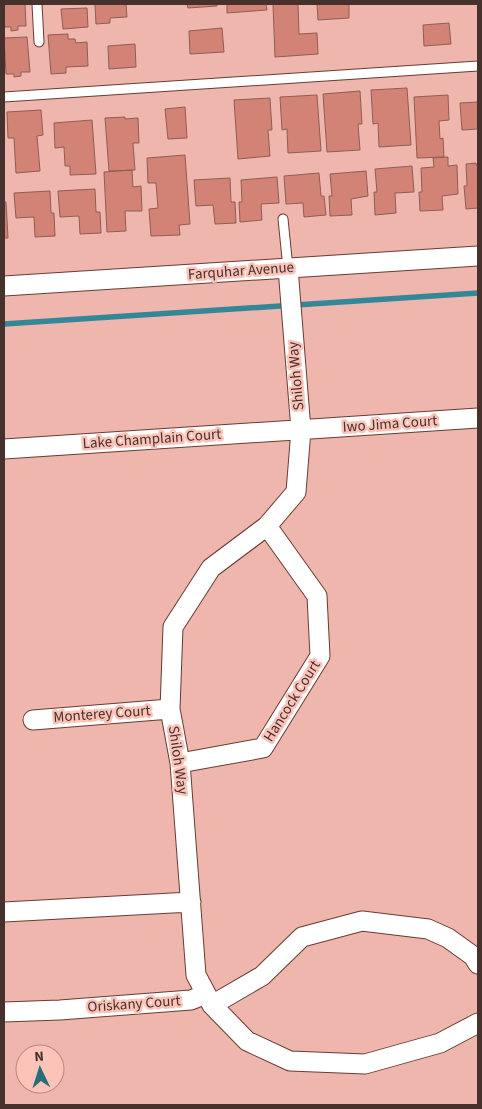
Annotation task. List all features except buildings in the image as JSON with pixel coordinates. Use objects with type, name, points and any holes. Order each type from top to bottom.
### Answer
[{"type":"street","name":"Farquhar Avenue","points":[[4,286],[478,256]]},
{"type":"street","name":"Shiloh Way","points":[[288,268],[301,430],[296,492],[267,526],[210,568],[173,627],[170,709],[180,763],[196,975],[209,1000],[247,1041],[290,1061],[366,1064],[440,1043],[478,1023]]},
{"type":"street","name":"Iwo Jima Court","points":[[301,430],[478,418]]},
{"type":"street","name":"Lake Champlain Court","points":[[4,449],[301,430]]},
{"type":"street","name":"Hancock Court","points":[[180,763],[262,748],[320,656],[317,596],[267,526]]},
{"type":"street","name":"Monterey Court","points":[[33,720],[170,709]]},
{"type":"street","points":[[4,912],[191,902]]},
{"type":"street","name":"Oriskany Court","points":[[4,1012],[209,1000],[262,976],[302,937],[362,921],[428,929],[448,938],[473,956],[478,964]]},
{"type":"lane","points":[[37,4],[39,42]]},
{"type":"lane","points":[[4,97],[478,66]]},
{"type":"lane","points":[[283,219],[288,268]]},
{"type":"waterway","points":[[4,324],[478,293]]}]
